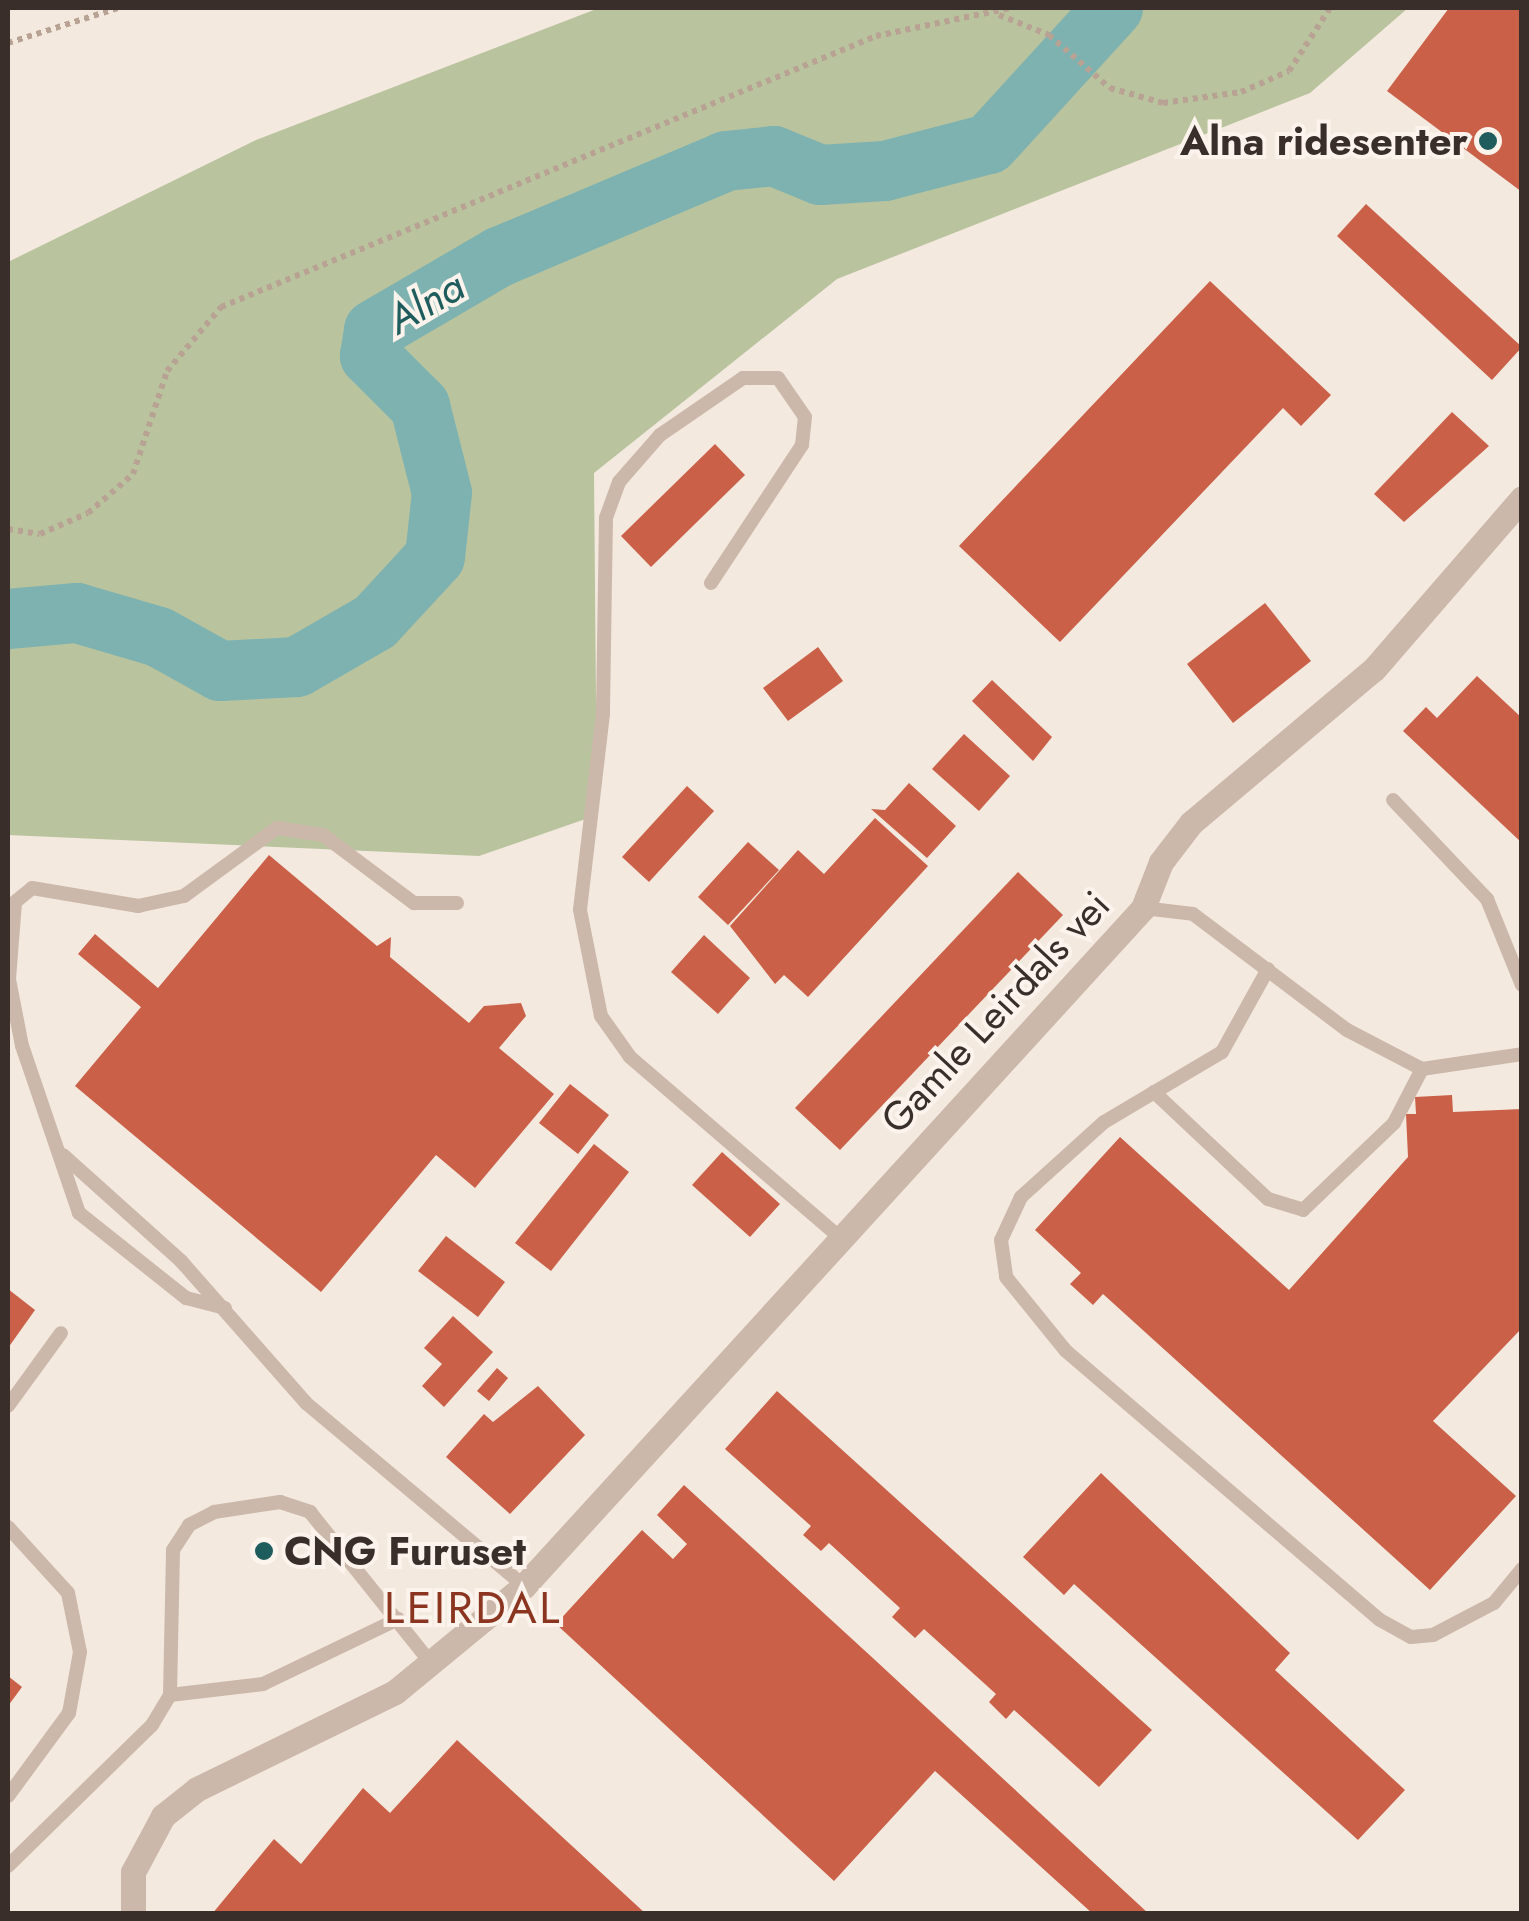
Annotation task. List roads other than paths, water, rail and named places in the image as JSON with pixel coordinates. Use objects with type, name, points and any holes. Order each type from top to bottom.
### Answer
[{"type":"street","name":"Gamle Leirdals vei","points":[[133,1914],[133,1872],[163,1816],[197,1789],[434,1666],[524,1586],[837,1234],[1143,908],[1160,862],[1191,822],[1374,668],[1522,498]]},
{"type":"lane","points":[[711,584],[802,446],[805,417],[778,378],[742,378],[660,435],[619,482],[606,518],[602,714],[580,910],[601,1016],[630,1056],[837,1234]]},
{"type":"lane","points":[[1393,800],[1486,899],[1522,985]]},
{"type":"lane","points":[[226,1308],[186,1298],[79,1214],[63,1154],[36,1092],[9,979],[16,902],[32,888],[138,906],[169,899],[277,828],[322,836],[414,903],[456,903]]},
{"type":"lane","points":[[1143,908],[1193,914],[1347,1030],[1422,1068],[1522,1054]]},
{"type":"lane","points":[[1268,968],[1222,1052],[1104,1122],[1010,1212],[1002,1259],[1015,1295],[1066,1351],[1411,1638],[1462,1624],[1494,1603],[1522,1569]]},
{"type":"lane","points":[[1154,1092],[1268,1199],[1303,1210],[1394,1122],[1422,1068]]},
{"type":"lane","points":[[63,1154],[226,1308],[306,1402],[524,1586]]},
{"type":"lane","points":[[8,1406],[61,1333]]},
{"type":"lane","points":[[8,1866],[152,1725],[170,1695],[173,1550],[189,1525],[214,1512],[280,1502],[310,1512],[434,1666]]},
{"type":"lane","points":[[8,1527],[68,1593],[80,1652],[69,1714],[8,1796]]},
{"type":"lane","points":[[170,1695],[263,1684],[398,1619]]},
{"type":"waterway","name":"Alna","points":[[8,619],[77,613],[159,637],[220,671],[297,667],[375,622],[435,557],[442,493],[420,406],[370,356],[374,330],[499,257],[726,161],[774,156],[820,175],[885,171],[989,144],[1113,8]]},
{"type":"place","name":"Alna ridesenter","points":[[1488,141]]},
{"type":"place","name":"CNG Furuset","points":[[264,1551]]},
{"type":"district","name":"LEIRDAL","points":[[473,1608]]}]
